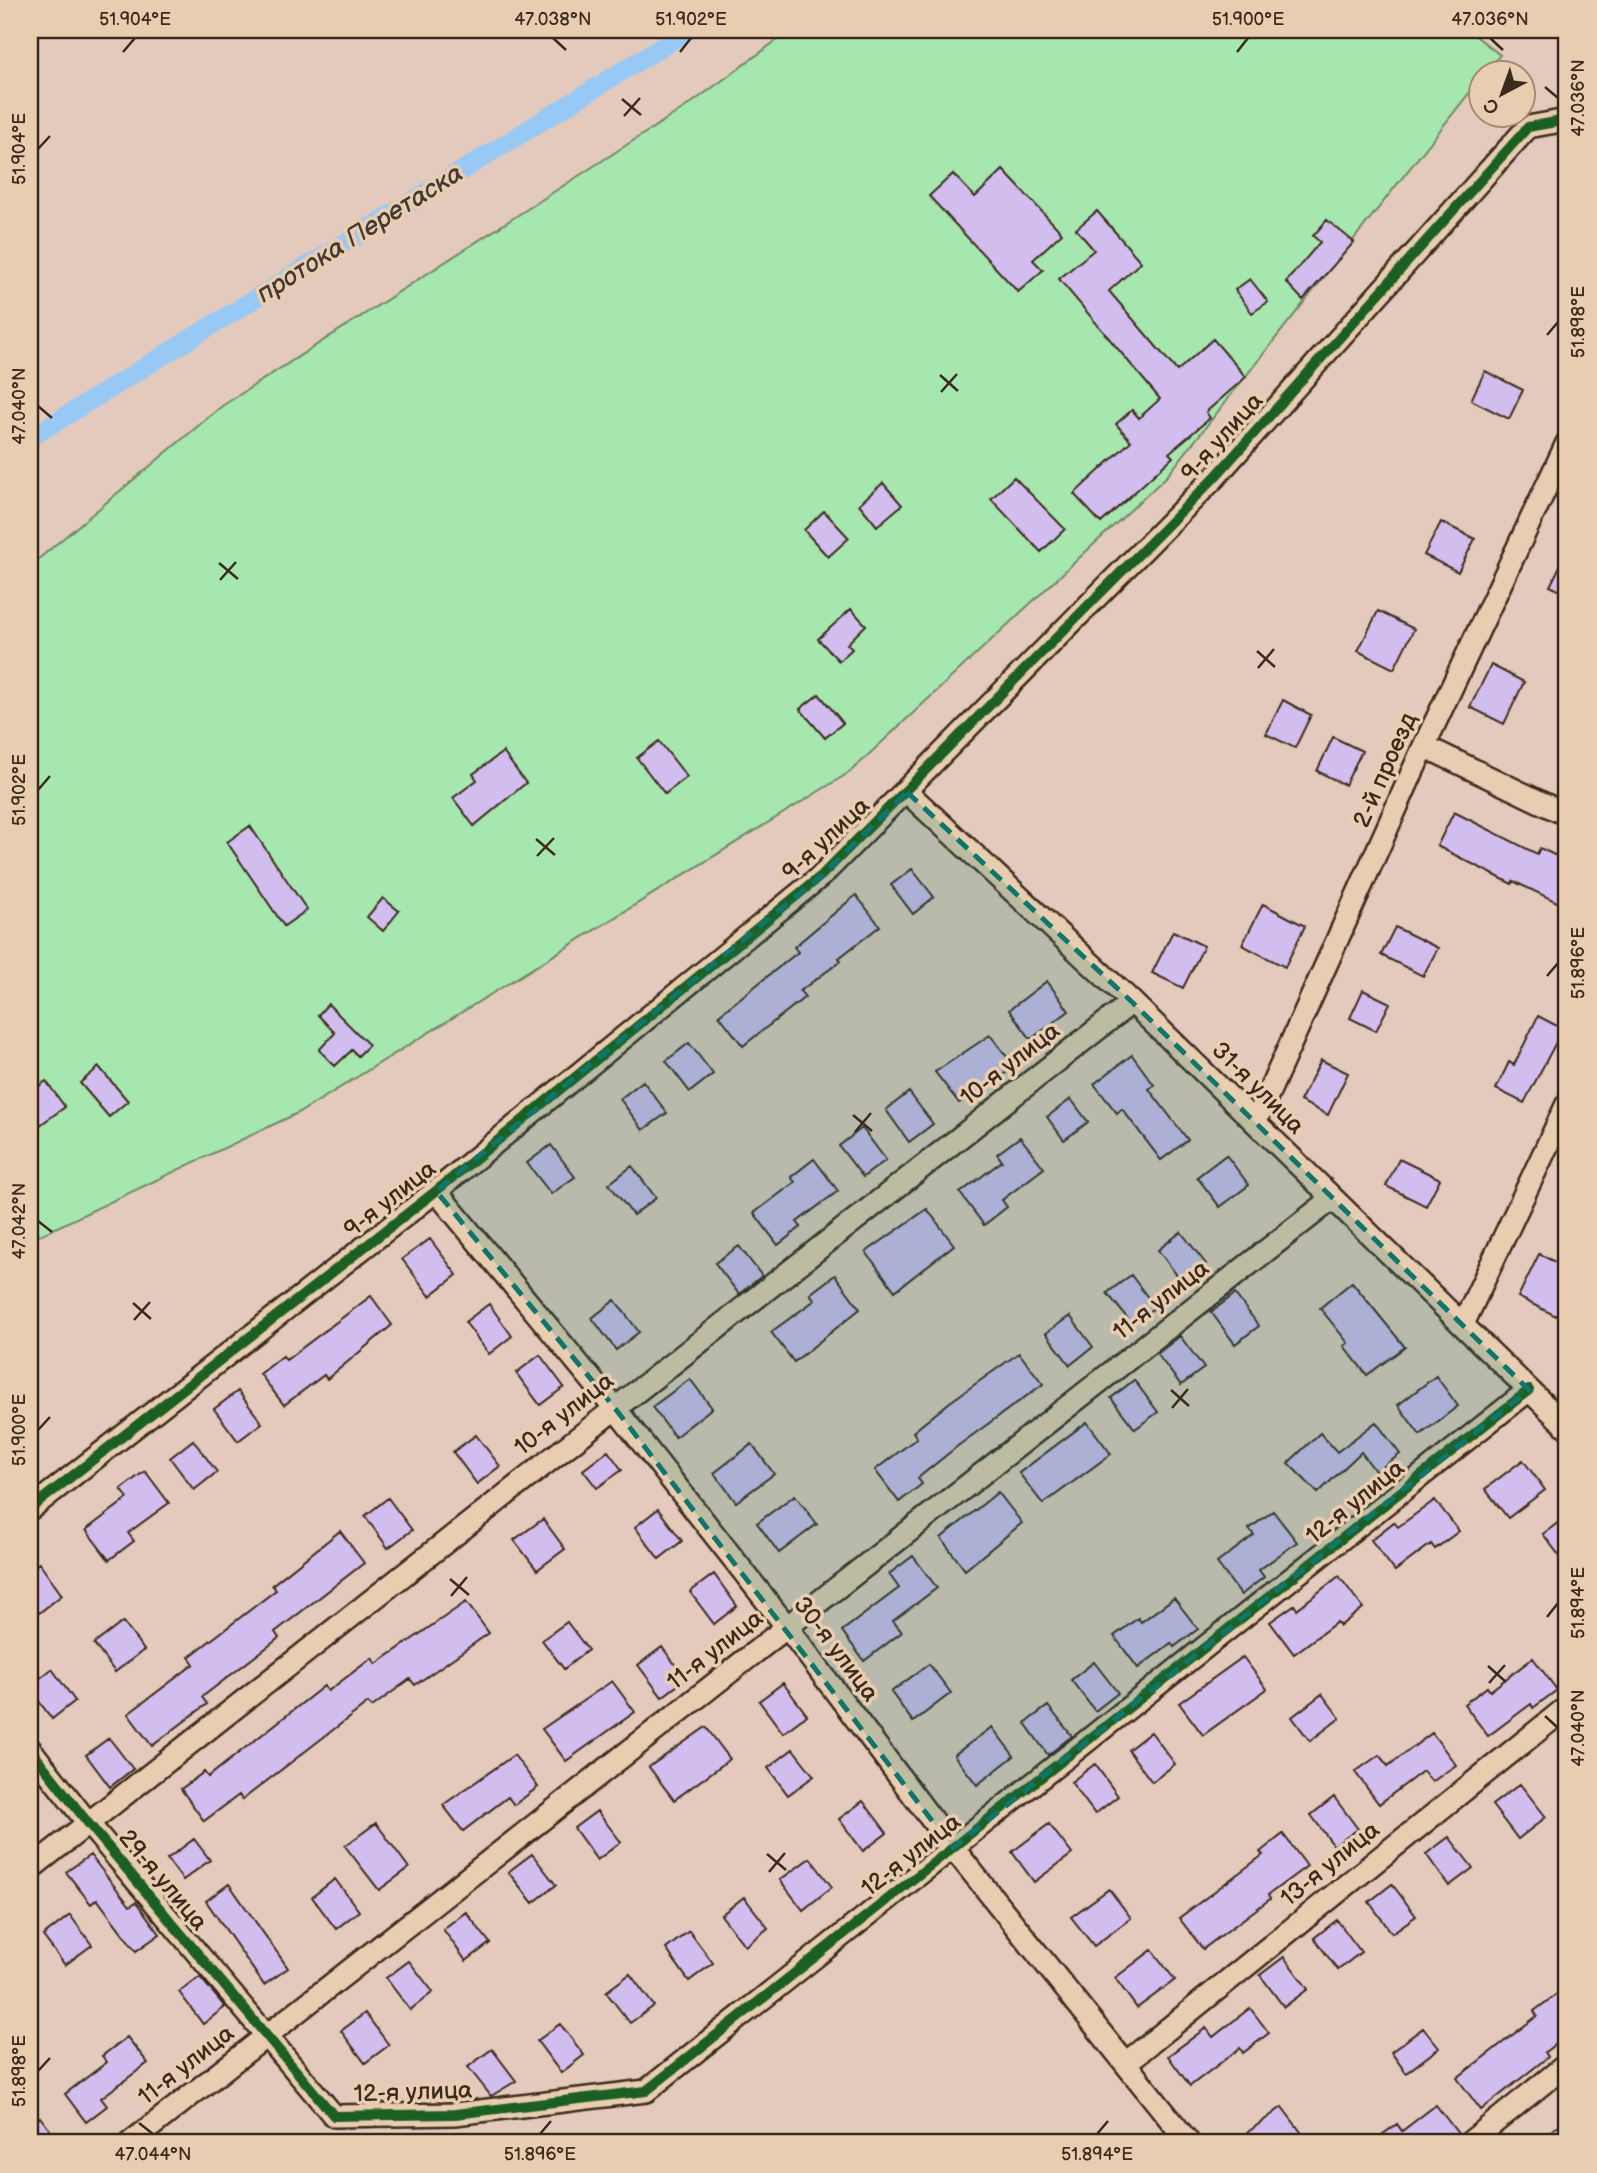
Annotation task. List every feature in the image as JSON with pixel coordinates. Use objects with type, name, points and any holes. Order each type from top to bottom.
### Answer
[{"type":"street","name":"9-я улица","points":[[30,1509],[436,1191],[822,875],[1215,478],[1528,127],[1567,120]]},
{"type":"street","name":"2-й проезд","points":[[1256,1121],[1424,746],[1567,443]]},
{"type":"street","points":[[1424,746],[1567,815]]},
{"type":"street","name":"31-я улица","points":[[907,792],[1256,1121],[1332,1199],[1464,1322],[1567,1426]]},
{"type":"street","name":"10-я улица","points":[[30,1869],[1132,1002]]},
{"type":"street","points":[[1464,1322],[1567,1104]]},
{"type":"street","name":"30-я улица","points":[[436,1191],[614,1407],[787,1627],[953,1848],[1127,2062],[1189,2143]]},
{"type":"street","name":"11-я улица","points":[[130,2143],[1332,1199]]},
{"type":"street","name":"12-я улица","points":[[267,2036],[334,2116],[455,2114],[646,2091],[1529,1390]]},
{"type":"street","name":"13-я улица","points":[[1127,2062],[1567,1707]]},
{"type":"street","name":"29-я улица","points":[[30,1749],[88,1823],[267,2036]]},
{"type":"street","points":[[1469,2143],[1567,2064]]},
{"type":"highlighted area","points":[[907,792],[1132,1002],[1529,1390],[953,1848],[614,1407],[436,1191],[822,875]]},
{"type":"green space","points":[[791,30],[1468,30],[1500,55],[1496,60],[1468,60],[1468,94],[1167,476],[850,772],[302,1111],[30,1240],[30,566],[222,406],[690,104]]},
{"type":"building","points":[[1003,170],[1062,233],[1033,260],[1043,270],[1018,292],[929,196],[953,174],[975,197]]},
{"type":"building","points":[[1097,211],[1141,262],[1109,291],[1177,371],[1213,339],[1246,377],[1206,412],[1210,418],[1169,453],[1173,457],[1101,523],[1074,494],[1131,441],[1116,424],[1132,410],[1139,418],[1160,399],[1059,279],[1094,250],[1076,229]]},
{"type":"building","points":[[1327,220],[1354,242],[1303,300],[1286,282],[1320,242],[1313,236]]},
{"type":"building","points":[[1250,279],[1268,302],[1252,313],[1235,290]]},
{"type":"building","points":[[1485,371],[1523,390],[1509,419],[1471,400]]},
{"type":"building","points":[[1014,477],[1065,529],[1041,552],[991,499]]},
{"type":"building","points":[[883,483],[902,505],[877,526],[859,504]]},
{"type":"building","points":[[824,511],[849,538],[828,557],[804,530]]},
{"type":"building","points":[[1441,522],[1475,539],[1458,572],[1424,555]]},
{"type":"building","points":[[1567,552],[1567,594],[1550,586]]},
{"type":"building","points":[[851,609],[866,625],[847,644],[852,649],[839,661],[818,639]]},
{"type":"building","points":[[1378,611],[1414,629],[1394,669],[1358,651]]},
{"type":"building","points":[[1491,665],[1524,682],[1504,724],[1470,707]]},
{"type":"building","points":[[819,694],[843,723],[825,738],[800,709]]},
{"type":"building","points":[[1283,700],[1311,715],[1295,748],[1266,734]]},
{"type":"building","points":[[1333,737],[1362,751],[1345,785],[1317,771]]},
{"type":"building","points":[[659,741],[687,777],[665,794],[637,758]]},
{"type":"building","points":[[503,752],[526,783],[474,826],[453,798],[477,780],[473,774]]},
{"type":"building","points":[[1454,812],[1537,854],[1540,848],[1567,861],[1567,886],[1559,903],[1513,881],[1512,884],[1437,846]]},
{"type":"building","points":[[250,826],[307,910],[284,926],[227,842]]},
{"type":"building","points":[[912,869],[934,897],[913,914],[891,885]]},
{"type":"building","points":[[856,895],[880,926],[839,958],[841,961],[800,991],[805,997],[743,1046],[719,1015],[798,952],[794,947]]},
{"type":"building","points":[[383,898],[399,911],[383,931],[367,917]]},
{"type":"building","points":[[1263,904],[1305,926],[1285,967],[1242,945]]},
{"type":"building","points":[[1395,927],[1438,948],[1423,976],[1381,955]]},
{"type":"building","points":[[1173,931],[1204,946],[1183,988],[1152,973]]},
{"type":"building","points":[[1047,981],[1069,1011],[1031,1039],[1009,1010]]},
{"type":"building","points":[[1363,990],[1390,1003],[1376,1031],[1350,1018]]},
{"type":"building","points":[[328,1004],[369,1045],[358,1056],[352,1050],[335,1066],[319,1050],[335,1033],[318,1015]]},
{"type":"building","points":[[1538,1016],[1563,1029],[1524,1103],[1496,1089],[1509,1062],[1514,1065]]},
{"type":"building","points":[[990,1035],[1015,1067],[959,1103],[935,1072]]},
{"type":"building","points":[[689,1043],[713,1074],[690,1092],[666,1061]]},
{"type":"building","points":[[1132,1055],[1154,1085],[1149,1089],[1188,1140],[1161,1160],[1122,1109],[1117,1113],[1094,1084]]},
{"type":"building","points":[[1321,1060],[1348,1073],[1328,1115],[1300,1101]]},
{"type":"building","points":[[99,1067],[128,1101],[109,1117],[80,1083]]},
{"type":"building","points":[[46,1081],[65,1107],[40,1125],[30,1111],[30,1093]]},
{"type":"building","points":[[643,1081],[667,1113],[643,1130],[620,1099]]},
{"type":"building","points":[[909,1092],[933,1124],[909,1142],[886,1110]]},
{"type":"building","points":[[1071,1099],[1088,1122],[1064,1140],[1047,1117]]},
{"type":"building","points":[[862,1128],[886,1160],[863,1177],[839,1146]]},
{"type":"building","points":[[1020,1137],[1044,1168],[1002,1200],[1007,1207],[984,1225],[960,1193],[1002,1161],[997,1154]]},
{"type":"building","points":[[551,1145],[575,1177],[551,1194],[527,1163]]},
{"type":"building","points":[[1226,1155],[1249,1185],[1220,1207],[1197,1177]]},
{"type":"building","points":[[814,1159],[838,1191],[797,1222],[801,1227],[778,1245],[754,1213],[795,1182],[791,1177]]},
{"type":"building","points":[[1399,1159],[1440,1179],[1426,1206],[1386,1186]]},
{"type":"building","points":[[632,1166],[656,1198],[633,1215],[609,1184]]},
{"type":"building","points":[[927,1209],[954,1245],[895,1291],[866,1252]]},
{"type":"building","points":[[1181,1232],[1206,1264],[1182,1282],[1158,1250]]},
{"type":"building","points":[[430,1239],[457,1275],[430,1296],[402,1259]]},
{"type":"building","points":[[739,1246],[762,1276],[739,1294],[715,1263]]},
{"type":"building","points":[[1539,1254],[1567,1268],[1567,1293],[1556,1316],[1518,1297]]},
{"type":"building","points":[[835,1275],[860,1309],[794,1362],[771,1332],[815,1300],[810,1294]]},
{"type":"building","points":[[1131,1275],[1155,1307],[1132,1324],[1107,1293]]},
{"type":"building","points":[[1352,1282],[1405,1347],[1367,1375],[1344,1346],[1348,1343],[1320,1308]]},
{"type":"building","points":[[1235,1294],[1259,1326],[1235,1344],[1211,1312]]},
{"type":"building","points":[[371,1296],[392,1325],[327,1379],[324,1375],[284,1405],[260,1374],[283,1356],[286,1360]]},
{"type":"building","points":[[615,1300],[639,1332],[616,1350],[592,1318]]},
{"type":"building","points":[[489,1304],[512,1336],[489,1354],[465,1322]]},
{"type":"building","points":[[1070,1316],[1093,1347],[1070,1365],[1046,1333]]},
{"type":"building","points":[[1180,1336],[1204,1368],[1181,1385],[1157,1354]]},
{"type":"building","points":[[1019,1353],[1043,1384],[918,1478],[922,1484],[899,1502],[875,1470],[917,1438],[913,1432]]},
{"type":"building","points":[[540,1355],[564,1387],[540,1405],[516,1373]]},
{"type":"building","points":[[1436,1376],[1458,1406],[1420,1435],[1398,1405]]},
{"type":"building","points":[[690,1379],[712,1408],[675,1437],[652,1407]]},
{"type":"building","points":[[1134,1380],[1158,1412],[1135,1429],[1111,1398]]},
{"type":"building","points":[[238,1391],[262,1423],[238,1441],[214,1409]]},
{"type":"building","points":[[1087,1422],[1111,1454],[1043,1504],[1019,1473]]},
{"type":"building","points":[[1376,1422],[1400,1454],[1376,1472],[1361,1452],[1318,1493],[1288,1463],[1320,1433],[1337,1452]]},
{"type":"building","points":[[476,1435],[500,1466],[477,1484],[453,1452]]},
{"type":"building","points":[[193,1440],[217,1472],[194,1490],[170,1458]]},
{"type":"building","points":[[752,1444],[774,1474],[736,1502],[714,1473]]},
{"type":"building","points":[[608,1451],[622,1470],[597,1488],[583,1470]]},
{"type":"building","points":[[1523,1460],[1545,1490],[1508,1518],[1485,1489]]},
{"type":"building","points":[[145,1471],[169,1503],[128,1533],[134,1541],[109,1560],[86,1530],[128,1498],[121,1489]]},
{"type":"building","points":[[998,1492],[1022,1523],[965,1570],[941,1538]]},
{"type":"building","points":[[795,1495],[817,1524],[779,1553],[757,1523]]},
{"type":"building","points":[[388,1498],[412,1530],[388,1548],[365,1516]]},
{"type":"building","points":[[1435,1500],[1459,1531],[1435,1549],[1431,1544],[1395,1571],[1371,1540],[1394,1522],[1398,1527]]},
{"type":"building","points":[[658,1509],[682,1541],[659,1559],[635,1527]]},
{"type":"building","points":[[1273,1511],[1297,1542],[1259,1570],[1264,1577],[1241,1595],[1217,1563],[1254,1535],[1249,1529]]},
{"type":"building","points":[[1567,1516],[1567,1566],[1543,1534]]},
{"type":"building","points":[[543,1519],[565,1549],[537,1570],[514,1540]]},
{"type":"building","points":[[340,1531],[364,1563],[275,1632],[279,1638],[202,1697],[207,1704],[152,1746],[128,1714],[194,1664],[189,1657],[276,1590],[272,1585]]},
{"type":"building","points":[[913,1556],[937,1588],[893,1621],[902,1632],[864,1661],[842,1631],[899,1588],[889,1574]]},
{"type":"building","points":[[39,1563],[62,1595],[39,1613],[30,1601],[30,1570]]},
{"type":"building","points":[[714,1574],[737,1606],[714,1624],[690,1592]]},
{"type":"building","points":[[1339,1576],[1363,1608],[1340,1626],[1337,1622],[1294,1654],[1270,1622],[1294,1605],[1297,1609]]},
{"type":"building","points":[[1174,1598],[1198,1629],[1174,1647],[1171,1643],[1138,1668],[1114,1636],[1138,1618],[1141,1622]]},
{"type":"building","points":[[466,1602],[489,1633],[415,1685],[410,1679],[372,1707],[368,1703],[242,1800],[239,1795],[204,1821],[181,1789],[204,1772],[208,1777],[324,1686],[328,1691],[372,1658],[376,1664]]},
{"type":"building","points":[[123,1622],[144,1650],[115,1672],[94,1644]]},
{"type":"building","points":[[567,1622],[588,1650],[564,1669],[542,1640]]},
{"type":"building","points":[[662,1647],[686,1679],[662,1697],[638,1665]]},
{"type":"building","points":[[1243,1657],[1267,1689],[1203,1735],[1179,1703]]},
{"type":"building","points":[[1533,1658],[1557,1690],[1533,1708],[1531,1704],[1488,1736],[1464,1704],[1487,1687],[1490,1691]]},
{"type":"building","points":[[1094,1662],[1118,1693],[1095,1711],[1071,1680]]},
{"type":"building","points":[[929,1664],[951,1693],[913,1722],[891,1692]]},
{"type":"building","points":[[52,1669],[75,1701],[52,1719],[30,1686]]},
{"type":"building","points":[[612,1681],[635,1712],[566,1761],[542,1729]]},
{"type":"building","points":[[783,1683],[807,1715],[783,1733],[759,1701]]},
{"type":"building","points":[[1322,1694],[1340,1718],[1310,1741],[1292,1717]]},
{"type":"building","points":[[1048,1706],[1072,1736],[1048,1755],[1025,1723]]},
{"type":"building","points":[[706,1727],[730,1759],[674,1800],[649,1767]]},
{"type":"building","points":[[992,1727],[1014,1756],[977,1785],[954,1755]]},
{"type":"building","points":[[1151,1732],[1175,1764],[1152,1782],[1128,1750]]},
{"type":"building","points":[[1432,1733],[1456,1765],[1432,1782],[1423,1771],[1379,1804],[1355,1772],[1379,1755],[1388,1766]]},
{"type":"building","points":[[109,1738],[133,1769],[110,1787],[86,1755]]},
{"type":"building","points":[[793,1749],[814,1776],[788,1795],[768,1768]]},
{"type":"building","points":[[514,1755],[538,1787],[514,1805],[508,1797],[463,1831],[443,1805]]},
{"type":"building","points":[[1095,1764],[1118,1796],[1095,1814],[1071,1782]]},
{"type":"building","points":[[1520,1784],[1546,1817],[1518,1839],[1492,1805]]},
{"type":"building","points":[[1334,1797],[1358,1829],[1334,1846],[1311,1815]]},
{"type":"building","points":[[863,1801],[887,1833],[863,1851],[839,1819]]},
{"type":"building","points":[[597,1811],[621,1842],[597,1860],[574,1828]]},
{"type":"building","points":[[376,1823],[409,1868],[379,1890],[345,1846]]},
{"type":"building","points":[[1049,1824],[1072,1854],[1034,1882],[1012,1852]]},
{"type":"building","points":[[1283,1834],[1307,1866],[1268,1895],[1270,1899],[1203,1949],[1179,1918],[1263,1855],[1260,1852]]},
{"type":"building","points":[[1449,1837],[1473,1868],[1449,1886],[1426,1854]]},
{"type":"building","points":[[194,1839],[210,1860],[183,1880],[167,1859]]},
{"type":"building","points":[[532,1854],[556,1885],[533,1903],[508,1872]]},
{"type":"building","points":[[90,1855],[130,1906],[136,1902],[160,1934],[136,1951],[97,1899],[91,1904],[66,1872]]},
{"type":"building","points":[[810,1858],[832,1887],[803,1910],[780,1880]]},
{"type":"building","points":[[335,1879],[359,1911],[336,1929],[312,1897]]},
{"type":"building","points":[[229,1884],[288,1968],[264,1985],[206,1901]]},
{"type":"building","points":[[1392,1884],[1416,1916],[1392,1933],[1369,1902]]},
{"type":"building","points":[[1109,1889],[1131,1918],[1094,1946],[1071,1917]]},
{"type":"building","points":[[744,1897],[768,1928],[745,1946],[721,1915]]},
{"type":"building","points":[[466,1912],[490,1943],[466,1961],[443,1929]]},
{"type":"building","points":[[70,1915],[92,1945],[65,1965],[43,1936]]},
{"type":"building","points":[[1337,1920],[1361,1952],[1338,1970],[1314,1938]]},
{"type":"building","points":[[689,1931],[713,1963],[689,1981],[666,1949]]},
{"type":"building","points":[[1152,1950],[1175,1980],[1137,2008],[1115,1978]]},
{"type":"building","points":[[1284,1957],[1308,1989],[1284,2007],[1260,1975]]},
{"type":"building","points":[[409,1961],[433,1992],[410,2010],[386,1978]]},
{"type":"building","points":[[630,1974],[654,2006],[630,2023],[606,1992]]},
{"type":"building","points":[[200,1977],[225,2007],[203,2024],[179,1992]]},
{"type":"building","points":[[1557,1994],[1567,2007],[1567,2035],[1545,2052],[1548,2057],[1481,2110],[1457,2078],[1537,2016],[1534,2011]]},
{"type":"building","points":[[1250,2008],[1269,2033],[1243,2053],[1240,2048],[1190,2086],[1168,2056],[1206,2028],[1213,2037]]},
{"type":"building","points":[[365,2013],[389,2045],[365,2063],[341,2031]]},
{"type":"building","points":[[560,2024],[584,2055],[561,2073],[537,2041]]},
{"type":"building","points":[[1423,2028],[1439,2048],[1406,2073],[1391,2052]]},
{"type":"building","points":[[127,2037],[148,2063],[101,2098],[107,2106],[86,2122],[65,2094],[107,2062],[102,2056]]},
{"type":"building","points":[[492,2049],[516,2081],[491,2096],[468,2067]]},
{"type":"building","points":[[1436,2105],[1459,2135],[1452,2143],[1371,2143],[1397,2124],[1402,2131]]},
{"type":"building","points":[[1282,2107],[1304,2136],[1295,2143],[1233,2143]]},
{"type":"building","points":[[40,2117],[60,2143],[30,2143],[30,2125]]},
{"type":"building","points":[[1567,2119],[1567,2143],[1535,2143]]},
{"type":"waterway","name":"протока Перетаска","points":[[30,438],[689,30]]},
{"type":"cycle path","points":[[30,1509],[436,1191],[822,875],[1215,477],[1528,127],[1567,120]]},
{"type":"cycle path","points":[[30,1749],[88,1823],[334,2116],[455,2114],[646,2091],[1529,1390]]}]
